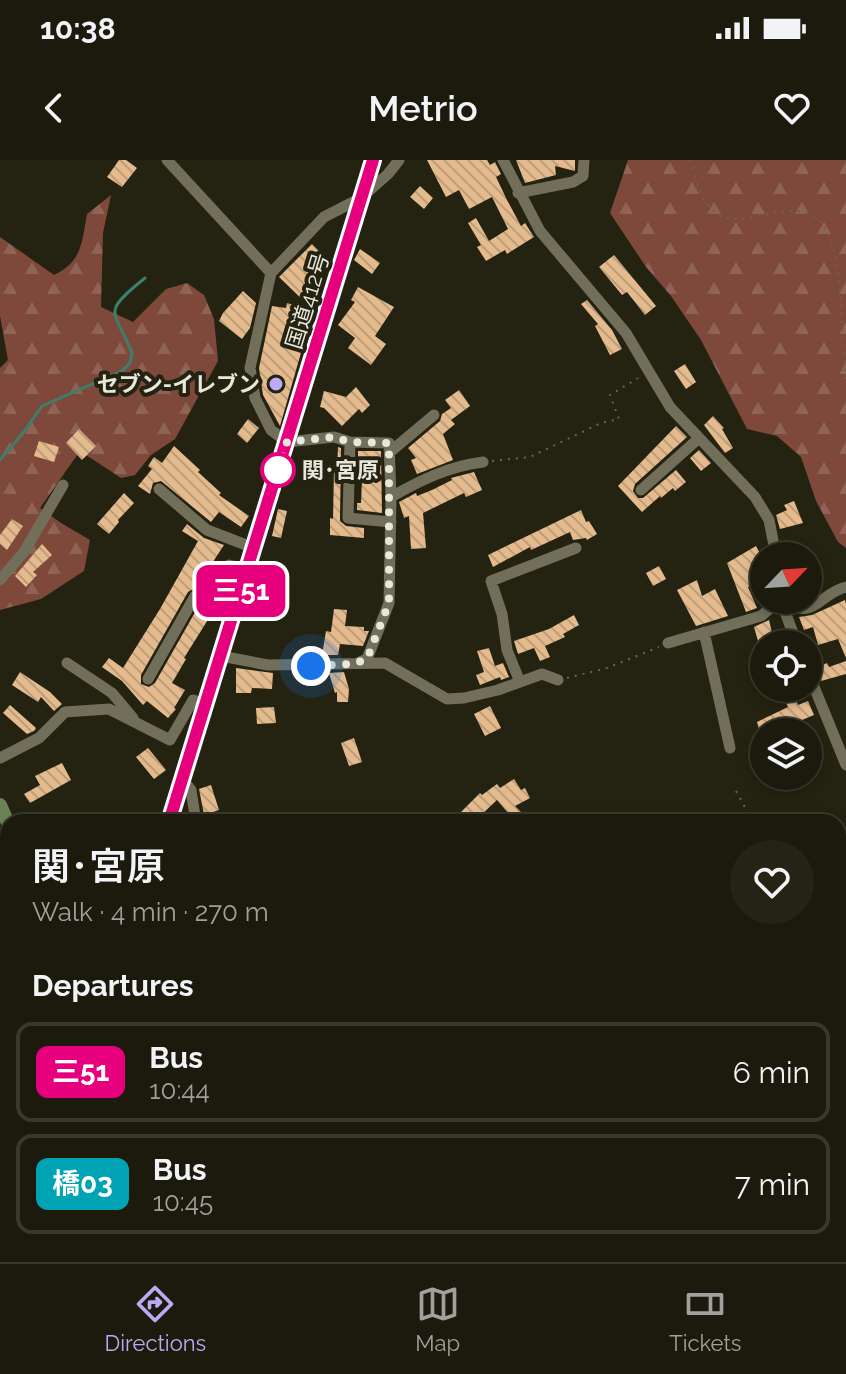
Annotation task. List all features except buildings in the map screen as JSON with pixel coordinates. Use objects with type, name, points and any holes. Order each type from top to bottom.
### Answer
[{"type":"highway","name":"国道412号","points":[[171,814],[373,160]]},
{"type":"street","points":[[167,160],[271,273]]},
{"type":"street","points":[[353,664],[367,659],[389,603],[389,443],[350,442],[334,437],[287,442],[271,430],[255,398],[250,368],[271,273],[324,217],[361,198],[399,160]]},
{"type":"street","points":[[503,160],[540,231],[626,333],[670,407],[755,497],[769,520],[775,542]]},
{"type":"street","points":[[518,193],[573,182],[583,176],[584,160]]},
{"type":"street","points":[[390,452],[434,415]]},
{"type":"street","points":[[641,490],[698,439]]},
{"type":"street","points":[[350,442],[348,518],[391,522]]},
{"type":"street","points":[[391,497],[421,480],[483,462]]},
{"type":"street","points":[[0,580],[24,552],[63,485]]},
{"type":"street","points":[[159,489],[207,530],[254,548]]},
{"type":"street","points":[[520,682],[507,650],[502,614],[491,581],[576,548]]},
{"type":"street","points":[[148,679],[195,596],[216,606],[229,565],[248,570]]},
{"type":"street","points":[[822,601],[846,587]]},
{"type":"street","points":[[668,643],[764,614]]},
{"type":"street","points":[[704,632],[730,748]]},
{"type":"street","points":[[221,656],[268,665],[385,663],[447,699],[476,696],[542,674],[558,680]]},
{"type":"street","points":[[67,663],[112,693],[136,721]]},
{"type":"street","points":[[0,758],[39,738],[65,712],[109,709],[170,740],[193,700],[207,704]]},
{"type":"street","points":[[820,702],[846,765]]},
{"type":"street","points":[[182,779],[191,790],[195,814]]},
{"type":"path","points":[[690,160],[708,205],[722,218],[734,220],[792,210],[819,222],[827,232],[835,255],[846,380]]},
{"type":"path","points":[[483,462],[530,457],[601,423],[619,419],[610,395],[649,371]]},
{"type":"path","points":[[558,680],[607,668],[668,643]]},
{"type":"path","points":[[736,791],[749,814]]},
{"type":"green space","points":[[628,160],[846,160],[846,548],[838,542],[816,501],[801,457],[777,436],[747,429],[701,340],[610,213]]},
{"type":"green space","points":[[111,195],[103,233],[101,307],[133,322],[166,289],[187,283],[204,295],[214,319],[218,361],[175,439],[151,455],[135,475],[121,478],[80,451],[40,508],[90,540],[84,571],[41,599],[0,610],[0,368],[8,360],[0,316],[0,237],[54,275],[70,264],[79,250],[87,214]]},
{"type":"waterway","points":[[0,460],[42,406],[122,371],[130,363],[132,353],[117,320],[116,306],[145,278]]},
{"type":"bus line","name":"三51","points":[[172,814],[373,160]]},
{"type":"place","name":"セブン-イレブン","points":[[276,384]]},
{"type":"place","name":"関･宮原","points":[[278,470]]},
{"type":"route","points":[[278,470],[287,442],[334,437],[350,442],[389,443],[389,603],[377,639],[367,659],[353,664],[311,666]]}]
